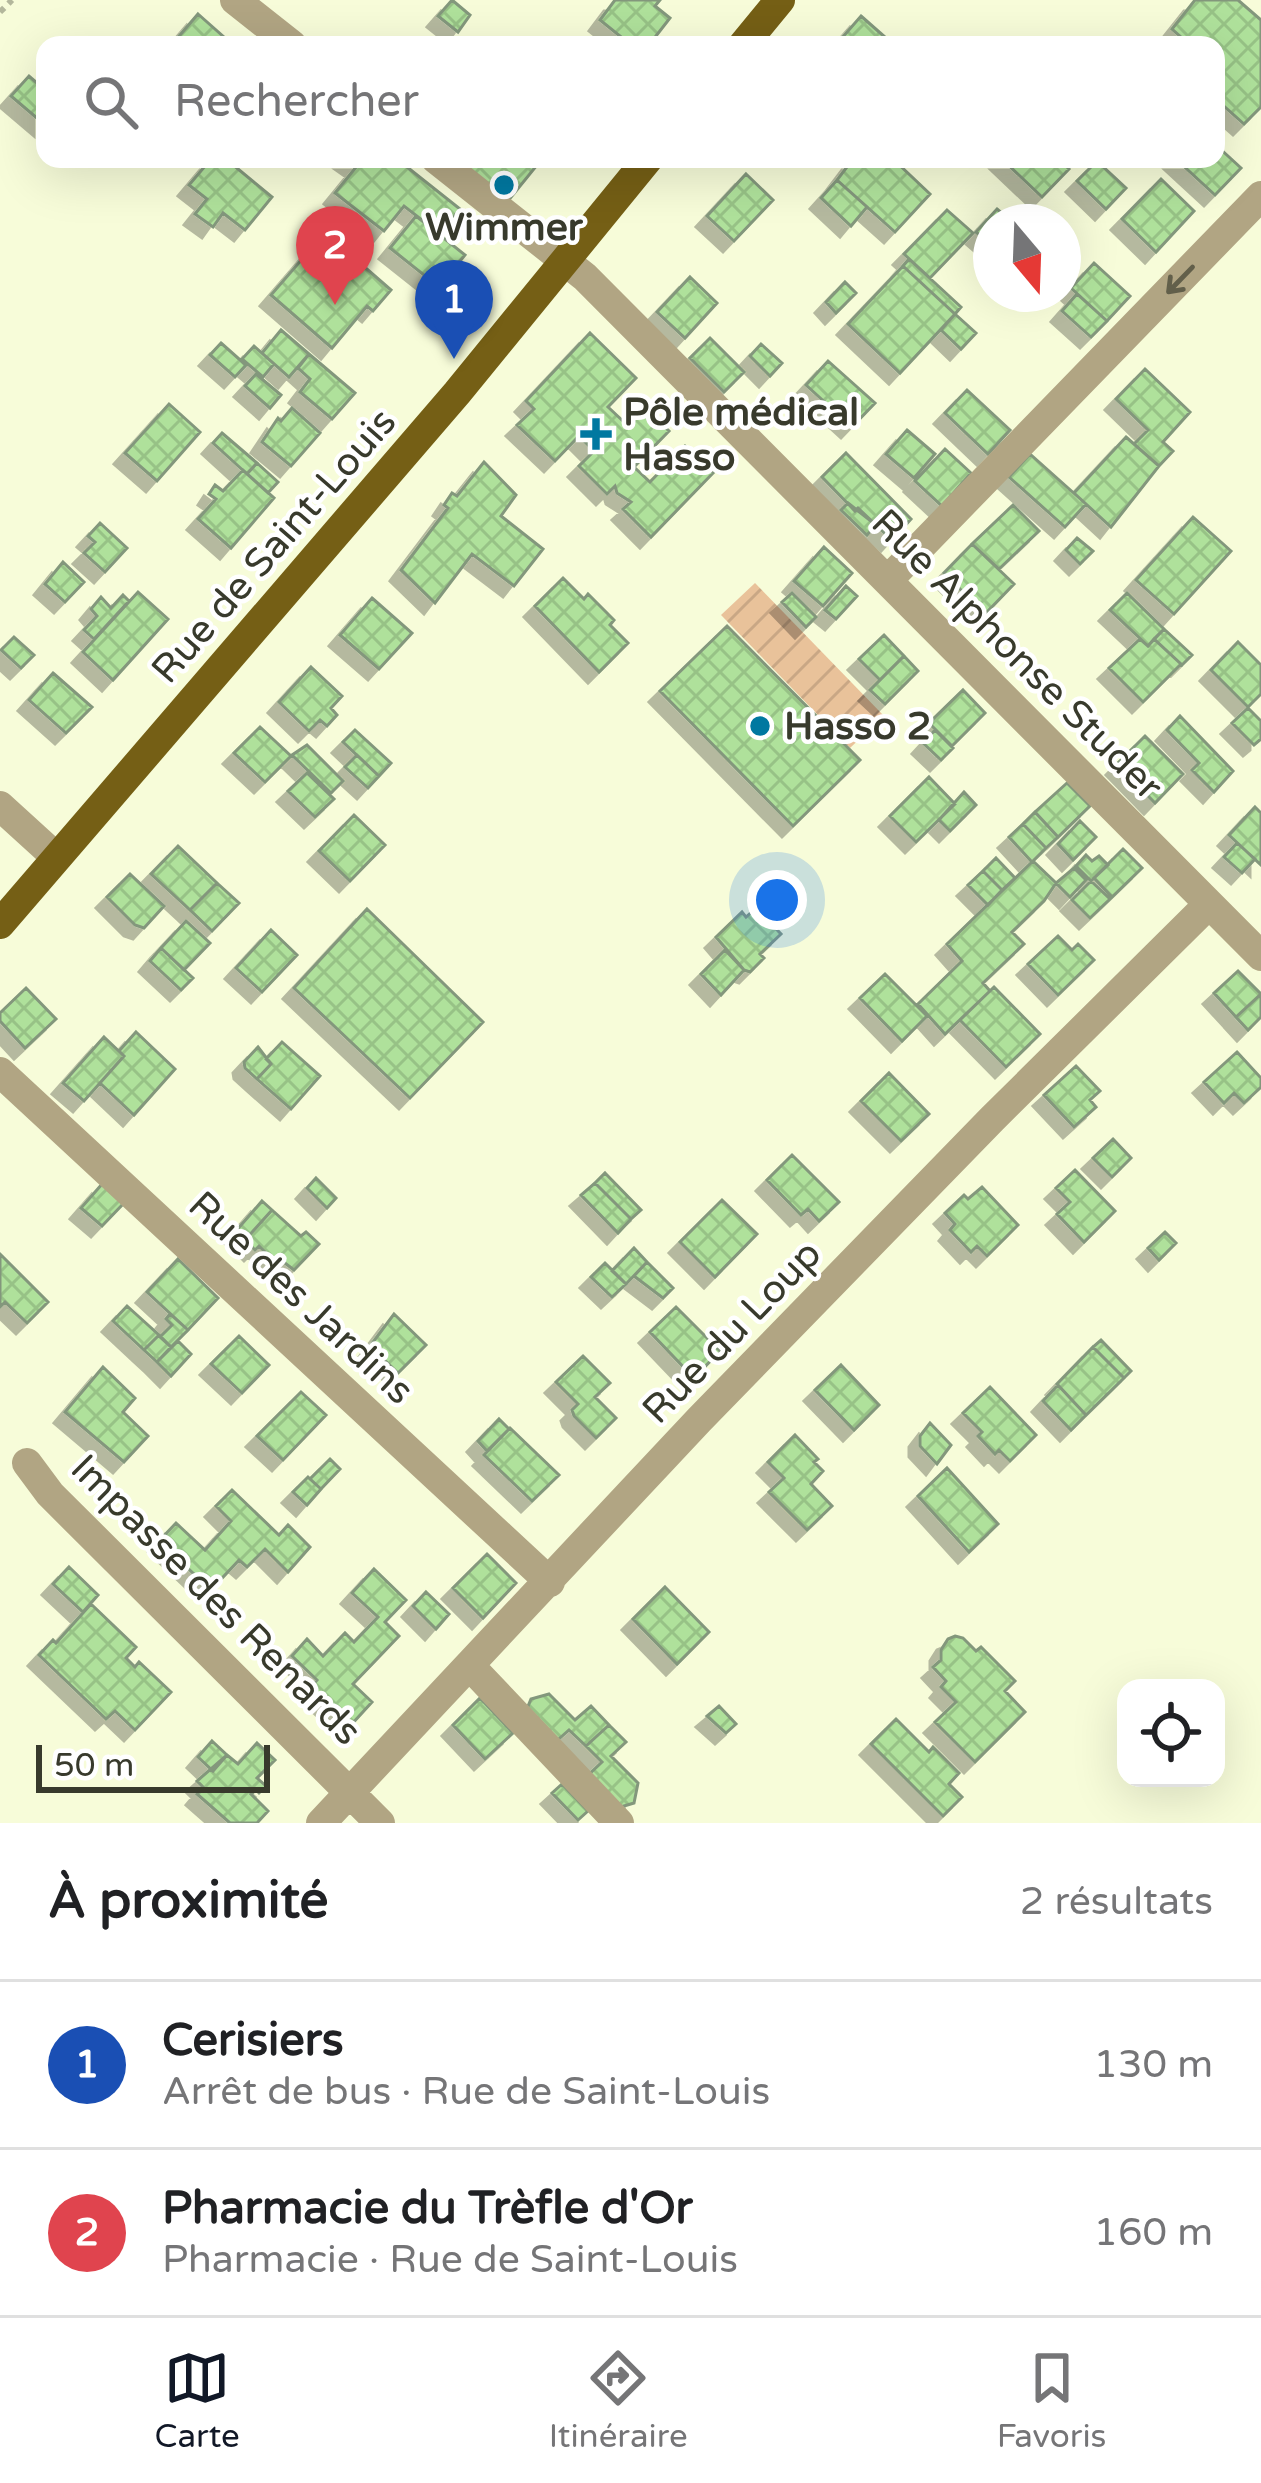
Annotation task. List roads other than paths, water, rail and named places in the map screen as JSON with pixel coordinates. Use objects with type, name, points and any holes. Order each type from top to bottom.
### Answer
[{"type":"main road","points":[[750,36],[780,0]]},
{"type":"main road","name":"Rue de Saint-Louis","points":[[0,923],[458,393],[640,168]]},
{"type":"street","points":[[235,0],[281,36]]},
{"type":"street","name":"Rue Alphonse Studer","points":[[447,168],[563,259],[1210,904],[1254,937]]},
{"type":"street","points":[[888,580],[1261,196]]},
{"type":"street","points":[[0,806],[56,857]]},
{"type":"street","name":"Rue du Loup","points":[[321,1823],[764,1353],[1210,904]]},
{"type":"street","name":"Rue des Jardins","points":[[0,1072],[550,1582]]},
{"type":"street","name":"Impasse des Renards","points":[[27,1463],[50,1494],[380,1823]]},
{"type":"street","points":[[470,1666],[619,1823]]},
{"type":"place","name":"Wimmer","points":[[504,185]]},
{"type":"place","name":"Pharmacie du Trèfle d'Or","points":[[335,305]]},
{"type":"place","name":"Cerisiers","points":[[454,359]]},
{"type":"place","name":"Pôle médical Hasso","points":[[596,434]]},
{"type":"place","name":"Hasso 2","points":[[760,726]]}]
